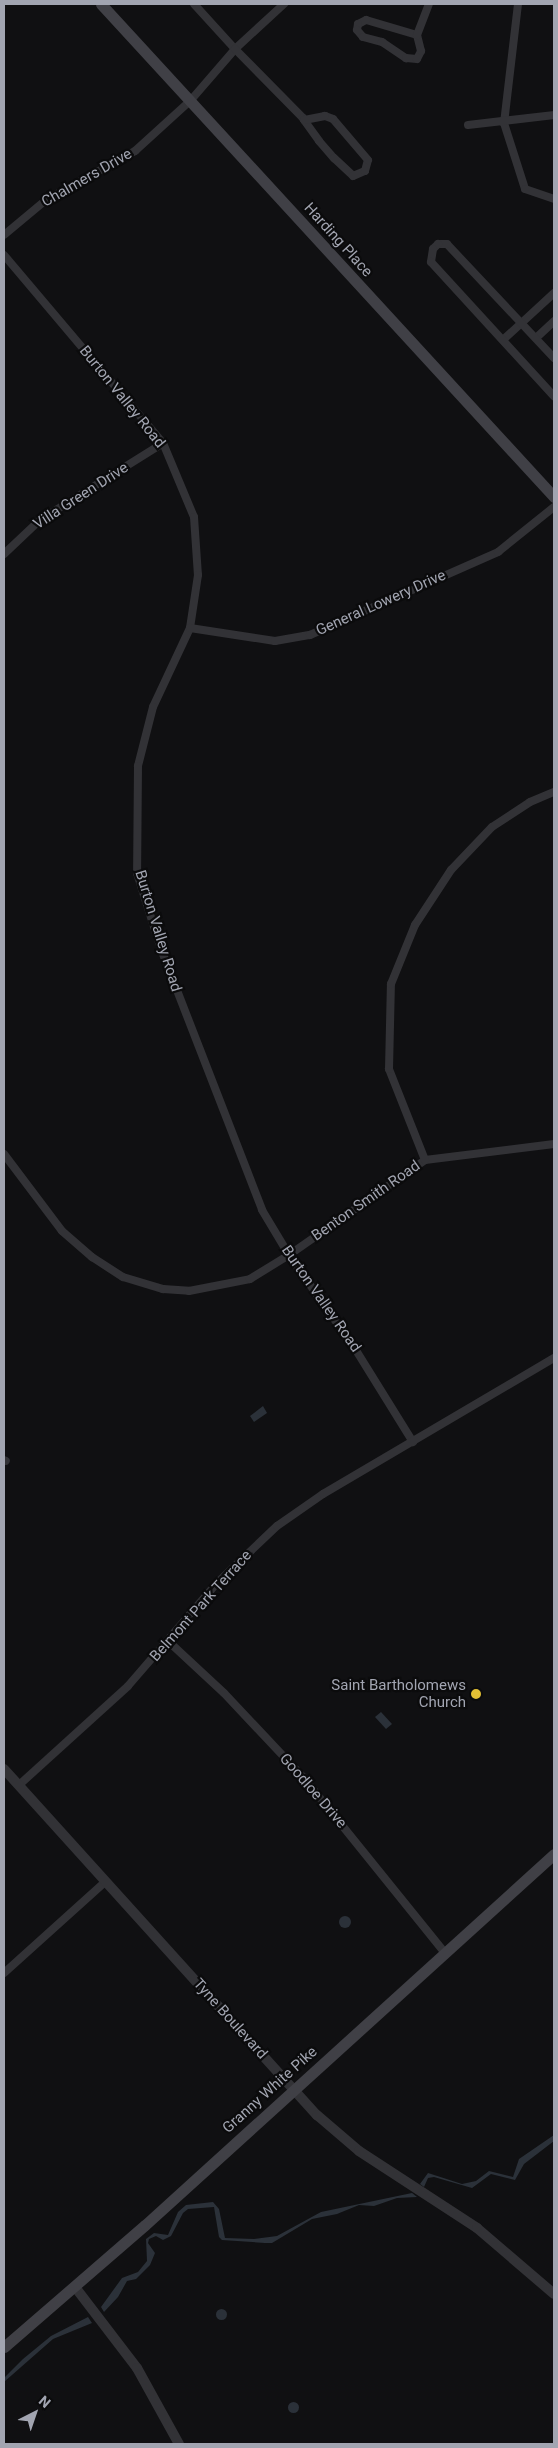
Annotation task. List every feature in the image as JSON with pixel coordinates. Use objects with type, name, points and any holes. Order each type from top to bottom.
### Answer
[{"type":"main road","name":"Harding Place","points":[[101,4],[554,497]]},
{"type":"main road","name":"Granny White Pike","points":[[4,2347],[75,2287],[554,1854]]},
{"type":"street","points":[[194,4],[304,120],[319,141],[353,176],[365,172],[368,160],[333,119],[325,116],[304,120]]},
{"type":"street","name":"Chalmers Drive","points":[[4,235],[46,200],[135,151],[191,100],[235,49],[284,4]]},
{"type":"street","points":[[417,35],[366,20],[358,24],[357,30],[362,37],[382,42],[408,58],[417,58],[421,51],[417,35],[429,4]]},
{"type":"street","points":[[518,4],[504,123],[525,189],[554,199]]},
{"type":"street","points":[[468,125],[504,123],[554,116]]},
{"type":"street","points":[[554,358],[448,244],[438,244],[432,249],[431,262],[504,339],[554,396]]},
{"type":"street","name":"Burton Valley Road","points":[[4,255],[163,443],[194,517],[198,575],[190,628],[153,707],[138,766],[137,873],[161,949],[224,1119],[262,1210],[289,1255],[354,1347],[413,1442]]},
{"type":"street","points":[[504,339],[554,293]]},
{"type":"street","points":[[536,338],[554,321]]},
{"type":"street","name":"Villa Green Drive","points":[[4,554],[40,520],[163,443]]},
{"type":"street","name":"General Lowery Drive","points":[[190,628],[275,640],[310,635],[498,552],[554,507]]},
{"type":"street","points":[[425,1160],[389,1069],[390,984],[415,925],[451,870],[492,827],[530,802],[554,792]]},
{"type":"street","name":"Benton Smith Road","points":[[4,1154],[62,1231],[92,1257],[123,1277],[163,1289],[214,1288],[250,1279],[289,1255],[425,1160],[554,1144]]},
{"type":"street","name":"Belmont Park Terrace","points":[[19,1785],[109,1704],[168,1642],[216,1584],[277,1526],[323,1494],[554,1358]]},
{"type":"street","name":"Goodloe Drive","points":[[168,1642],[224,1693],[303,1777],[445,1953]]},
{"type":"street","name":"Tyne Boulevard","points":[[4,1769],[293,2089],[351,2145],[478,2228],[554,2294]]},
{"type":"street","points":[[4,1973],[106,1882]]},
{"type":"street","points":[[75,2287],[134,2363],[179,2444]]},
{"type":"shaded area","points":[[263,1406],[267,1413],[254,1422],[250,1416]]},
{"type":"shaded area","points":[[381,1712],[392,1724],[386,1729],[375,1717]]},
{"type":"shaded area","points":[[345,1916],[351,1922],[345,1928],[339,1922]]},
{"type":"shaded area","points":[[554,2135],[554,2141],[524,2164],[515,2180],[491,2174],[472,2188],[434,2177],[428,2178],[424,2187],[420,2184],[428,2173],[462,2184],[476,2181],[489,2171],[513,2177],[519,2159]]},
{"type":"shaded area","points":[[412,2193],[417,2197],[397,2198],[374,2206],[359,2205],[337,2214],[312,2219],[272,2243],[222,2240],[219,2237],[214,2207],[188,2209],[183,2213],[171,2236],[163,2240],[156,2236],[149,2239],[148,2243],[155,2253],[150,2265],[136,2279],[127,2281],[118,2297],[104,2312],[101,2307],[122,2278],[138,2272],[147,2261],[146,2239],[154,2233],[168,2235],[178,2212],[186,2205],[213,2202],[219,2209],[225,2238],[254,2239],[277,2236],[321,2212]]},
{"type":"shaded area","points":[[221,2308],[227,2314],[221,2320],[215,2314]]},
{"type":"shaded area","points":[[88,2317],[92,2323],[53,2339],[4,2382],[4,2378],[23,2359],[51,2336]]},
{"type":"shaded area","points":[[293,2401],[299,2407],[293,2413],[287,2407]]},
{"type":"place","name":"Saint Bartholomews Church","points":[[476,1694]]}]
